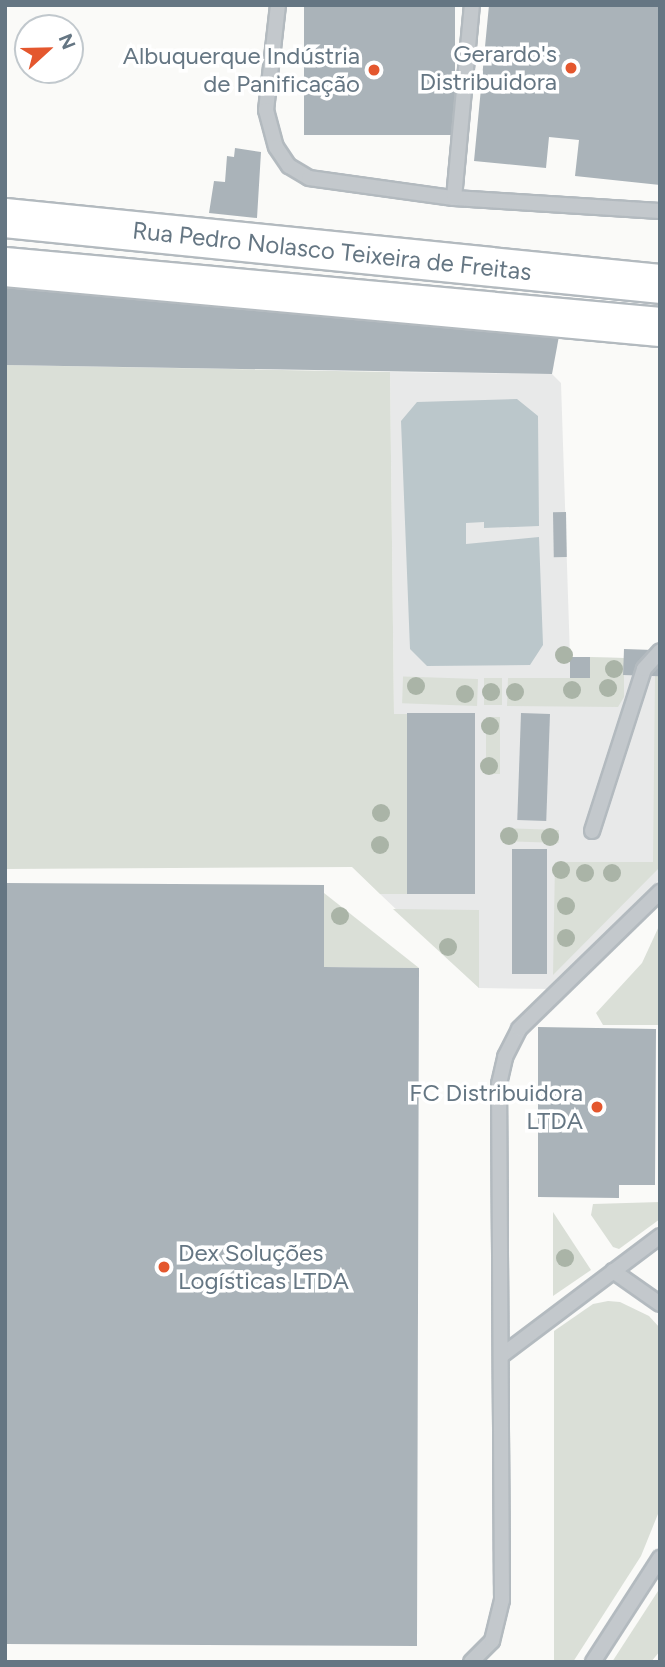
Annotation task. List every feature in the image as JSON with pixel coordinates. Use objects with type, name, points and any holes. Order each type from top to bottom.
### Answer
[{"type":"main road","name":"Rua Pedro Nolasco Teixeira de Freitas","points":[[5,218],[660,284]]},
{"type":"main road","points":[[257,289],[263,244]]},
{"type":"main road","name":"Rua Pedro Nolasco Teixeira de Freitas","points":[[5,267],[660,327]]},
{"type":"lane","points":[[278,5],[266,110],[276,146],[289,166],[309,178],[454,198],[660,211]]},
{"type":"lane","points":[[454,198],[472,5]]},
{"type":"lane","points":[[592,831],[644,669],[660,651]]},
{"type":"lane","points":[[471,1662],[492,1641],[502,1600],[499,1084],[505,1057],[519,1029],[660,892]]},
{"type":"lane","points":[[501,1356],[660,1236]]},
{"type":"lane","points":[[613,1271],[660,1304]]},
{"type":"lane","points":[[593,1662],[660,1558]]},
{"type":"shaded area","points":[[5,365],[390,372],[394,714],[407,714],[407,894],[380,894],[352,867],[5,869]]},
{"type":"shaded area","points":[[390,372],[552,374],[561,383],[570,657],[624,658],[624,675],[660,675],[660,879],[552,989],[479,988],[380,894],[407,894],[407,714],[394,715]]},
{"type":"shaded area","points":[[517,399],[538,416],[539,526],[484,528],[484,522],[466,523],[466,544],[539,537],[543,645],[530,665],[427,666],[410,649],[401,421],[417,402]]},
{"type":"shaded area","points":[[590,657],[624,658],[624,697],[618,707],[507,706],[508,678],[590,678]]},
{"type":"shaded area","points":[[655,675],[660,675],[660,867],[553,975],[555,862],[653,862]]},
{"type":"shaded area","points":[[403,676],[478,679],[477,706],[402,703]]},
{"type":"shaded area","points":[[484,678],[502,678],[502,705],[484,705]]},
{"type":"shaded area","points":[[486,717],[500,717],[500,774],[486,774]]},
{"type":"shaded area","points":[[503,828],[559,830],[559,843],[503,841]]},
{"type":"shaded area","points":[[324,893],[419,968],[324,967]]},
{"type":"shaded area","points":[[393,909],[479,910],[479,988]]},
{"type":"shaded area","points":[[660,924],[660,1025],[603,1025],[596,1013],[642,963]]},
{"type":"shaded area","points":[[660,1202],[660,1219],[619,1249],[613,1247],[591,1215],[593,1204]]},
{"type":"shaded area","points":[[553,1212],[591,1270],[553,1296]]},
{"type":"shaded area","points":[[620,1302],[649,1316],[660,1328],[660,1509],[641,1556],[573,1662],[554,1662],[554,1331],[593,1304]]},
{"type":"shaded area","points":[[660,1588],[660,1651],[651,1662],[612,1662]]},
{"type":"building","name":"Albuquerque Indústria de Panificação","points":[[304,5],[455,5],[455,135],[304,135]]},
{"type":"building","name":"Gerardo's Distribuidora","points":[[489,5],[660,5],[660,185],[575,176],[579,140],[549,137],[546,168],[474,161]]},
{"type":"building","points":[[235,148],[261,152],[257,218],[209,213],[214,181],[225,182],[227,156],[234,157]]},
{"type":"building","points":[[5,283],[559,336],[552,374],[5,365]]},
{"type":"building","points":[[553,512],[566,512],[567,557],[554,557]]},
{"type":"building","points":[[624,649],[660,650],[659,676],[623,675]]},
{"type":"building","points":[[570,657],[590,657],[590,678],[570,678]]},
{"type":"building","points":[[407,713],[475,713],[475,894],[407,894]]},
{"type":"building","points":[[521,713],[550,714],[546,821],[517,820]]},
{"type":"building","points":[[512,849],[547,849],[547,974],[512,974]]},
{"type":"building","name":"Dex Soluções Logísticas LTDA","points":[[5,883],[324,885],[324,967],[419,968],[417,1646],[5,1644]]},
{"type":"building","name":"FC Distribuidora LTDA","points":[[538,1027],[656,1029],[655,1185],[619,1185],[619,1198],[538,1197]]},
{"type":"place","name":"Gerardo's Distribuidora","points":[[571,68]]},
{"type":"place","name":"Albuquerque Indústria de Panificação","points":[[374,70]]},
{"type":"place","name":"FC Distribuidora LTDA","points":[[597,1107]]},
{"type":"place","name":"Dex Soluções Logísticas LTDA","points":[[164,1267]]}]
